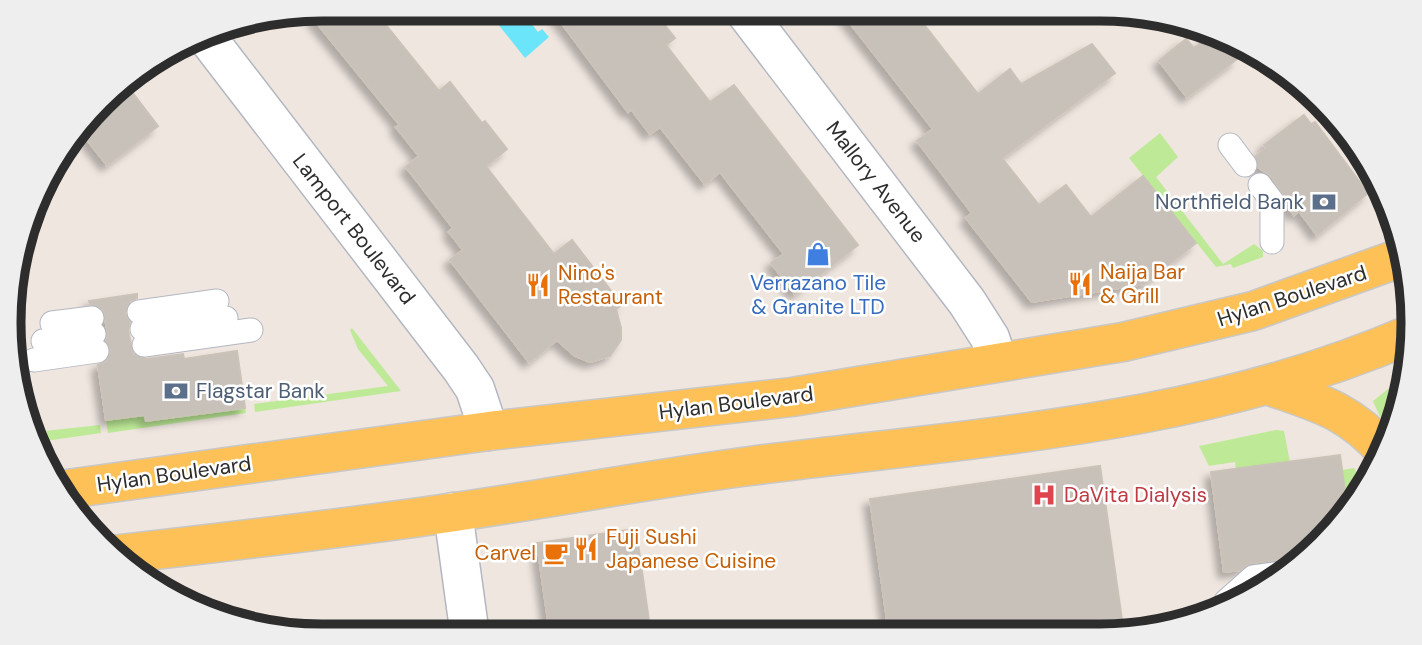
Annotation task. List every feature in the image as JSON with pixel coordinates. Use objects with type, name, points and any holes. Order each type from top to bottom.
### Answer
[{"type":"main road","name":"Hylan Boulevard","points":[[71,488],[489,430],[792,397],[998,362],[1190,328],[1301,295],[1394,260]]},
{"type":"main road","points":[[129,553],[453,512],[746,466],[1081,425],[1208,403],[1270,386],[1400,338]]},
{"type":"main road","points":[[1270,386],[1330,406],[1359,425],[1376,442]]},
{"type":"street","name":"Mallory Avenue","points":[[752,21],[967,302],[990,338],[998,362]]},
{"type":"street","name":"Lamport Boulevard","points":[[211,43],[461,368],[475,389],[489,430]]},
{"type":"street","points":[[453,512],[468,624]]},
{"type":"lane","points":[[1230,145],[1245,165]]},
{"type":"lane","points":[[1260,184],[1272,201],[1272,242]]},
{"type":"lane","points":[[217,301],[142,329],[244,324]]},
{"type":"lane","points":[[43,341],[94,335],[43,341]]},
{"type":"lane","points":[[1238,590],[1253,577],[1263,576]]},
{"type":"green space","points":[[1160,133],[1178,157],[1156,177],[1223,264],[1254,244],[1263,251],[1263,257],[1233,268],[1231,264],[1216,267],[1129,158]]},
{"type":"green space","points":[[352,328],[401,391],[255,412],[254,404],[388,386],[358,349],[350,330]]},
{"type":"green space","points":[[1388,389],[1393,389],[1384,421],[1373,401]]},
{"type":"green space","points":[[245,408],[246,413],[108,433],[106,420],[145,415],[147,421]]},
{"type":"green space","points":[[100,425],[101,433],[45,441],[42,431]]},
{"type":"green space","points":[[1276,430],[1284,431],[1290,462],[1236,469],[1235,462],[1209,466],[1199,446]]},
{"type":"green space","points":[[1354,468],[1359,477],[1346,496],[1342,470]]},
{"type":"water","points":[[496,21],[529,21],[538,32],[542,29],[549,37],[525,58]]},
{"type":"building","points":[[315,21],[383,21],[439,91],[450,82],[482,123],[485,121],[507,149],[486,166],[488,169],[554,254],[572,240],[622,305],[616,309],[621,340],[610,356],[590,362],[575,356],[557,340],[529,362],[450,260],[463,250],[449,232],[453,228],[406,167],[419,156],[396,127],[400,125]]},
{"type":"building","points":[[560,21],[662,21],[675,38],[666,45],[710,102],[734,85],[858,245],[795,294],[771,263],[784,254],[720,172],[705,184],[660,127],[650,134],[631,109],[628,112]]},
{"type":"building","points":[[848,21],[921,21],[978,94],[1010,69],[1021,84],[1092,44],[1115,73],[1002,158],[1039,205],[1066,185],[1091,217],[1143,176],[1196,243],[1144,284],[1032,302],[966,218],[972,213],[917,141],[933,129]]},
{"type":"building","points":[[1186,39],[1194,48],[1205,40],[1231,51],[1237,59],[1187,97],[1159,61]]},
{"type":"building","points":[[131,90],[158,126],[107,165],[85,137],[109,109]]},
{"type":"building","points":[[1304,115],[1311,124],[1315,122],[1368,193],[1317,235],[1299,211],[1294,215],[1271,176],[1258,167],[1256,156],[1267,148],[1264,145]]},
{"type":"building","points":[[137,294],[137,298],[130,301],[125,313],[130,322],[128,330],[133,354],[146,359],[183,354],[184,359],[237,351],[245,408],[146,421],[145,415],[106,420],[98,365],[106,362],[111,350],[106,341],[108,333],[103,310],[89,301]]},
{"type":"building","points":[[1340,455],[1346,496],[1313,536],[1288,558],[1251,563],[1240,570],[1224,572],[1211,472]]},
{"type":"building","points":[[1100,466],[1122,623],[888,624],[870,499]]},
{"type":"building","points":[[636,529],[649,624],[548,624],[537,543]]},
{"type":"place","name":"Northfield Bank","points":[[1324,202]]},
{"type":"place","name":"Verrazano Tile & Granite LTD","points":[[818,254]]},
{"type":"place","name":"Naija Bar & Grill","points":[[1080,284]]},
{"type":"place","name":"Nino's Restaurant","points":[[538,285]]},
{"type":"place","name":"Flagstar Bank","points":[[176,391]]},
{"type":"place","name":"DaVita Dialysis","points":[[1044,495]]},
{"type":"place","name":"Fuji Sushi Japanese Cuisine","points":[[586,549]]},
{"type":"place","name":"Carvel","points":[[556,553]]}]
